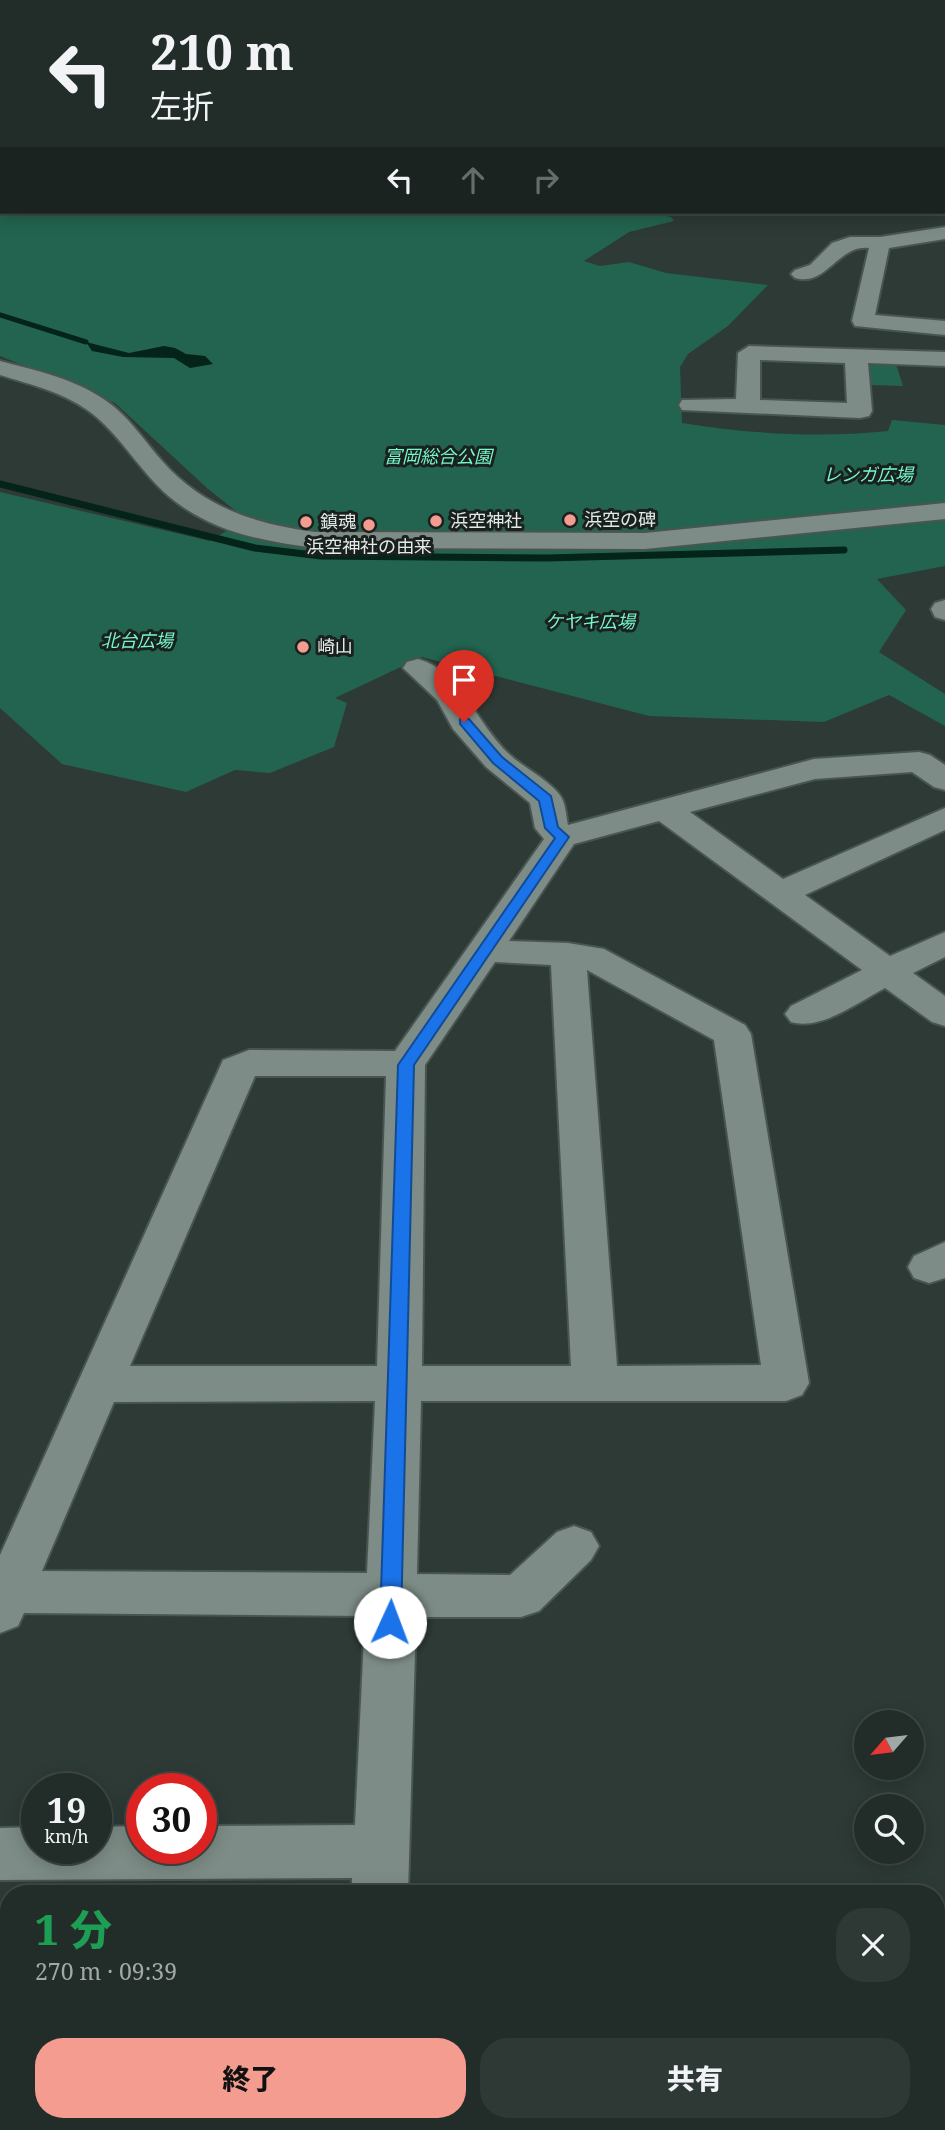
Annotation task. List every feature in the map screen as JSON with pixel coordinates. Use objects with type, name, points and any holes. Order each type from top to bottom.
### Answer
[{"type":"street","points":[[802,274],[817,269],[839,247],[857,241],[880,243],[945,233]]},
{"type":"street","points":[[880,243],[863,321],[945,328]]},
{"type":"street","points":[[748,407],[749,353],[945,359]]},
{"type":"street","points":[[691,405],[860,411],[856,356]]},
{"type":"street","points":[[0,368],[61,386],[97,405],[158,472],[201,510],[271,535],[327,540],[645,541],[945,511]]},
{"type":"street","points":[[418,668],[450,695],[464,722],[497,760],[546,799],[552,828],[562,837]]},
{"type":"street","points":[[0,1854],[381,1872],[400,1381],[406,1065],[562,837],[667,811],[814,769],[919,762],[945,780]]},
{"type":"street","points":[[667,811],[945,1014]]},
{"type":"street","points":[[781,893],[945,818]]},
{"type":"street","points":[[804,1014],[945,943]]},
{"type":"street","points":[[102,1384],[400,1381],[786,1383],[732,1034],[590,957],[483,950]]},
{"type":"street","points":[[568,954],[595,1381]]},
{"type":"street","points":[[406,1065],[248,1063],[237,1069],[102,1384],[4,1602],[521,1596],[574,1546]]},
{"type":"green space","name":"富岡総合公園","points":[[0,214],[653,214],[671,217],[674,221],[629,232],[584,261],[600,266],[629,262],[666,273],[768,285],[728,326],[688,354],[680,367],[682,423],[733,430],[811,434],[888,431],[892,420],[945,425],[945,566],[877,579],[906,610],[879,652],[945,694],[945,726],[889,695],[824,722],[649,716],[422,657],[335,698],[347,703],[334,747],[270,773],[235,770],[186,792],[62,764],[0,708],[0,492],[210,541],[246,519],[208,489],[115,403],[0,356]]},
{"type":"green space","points":[[882,359],[897,367],[903,386],[869,385],[868,361]]},
{"type":"shaded area","points":[[86,342],[129,353],[164,346],[186,354],[205,356],[213,364],[190,368],[174,358],[123,357],[92,351]]},
{"type":"waterway","points":[[0,315],[86,342]]},
{"type":"waterway","points":[[0,484],[255,548],[321,556],[547,558],[844,550]]},
{"type":"place","name":"浜空の碑","points":[[570,520]]},
{"type":"place","name":"浜空神社","points":[[436,521]]},
{"type":"place","name":"鎮魂","points":[[306,522]]},
{"type":"place","name":"浜空神社の由来","points":[[369,525]]},
{"type":"place","name":"崎山","points":[[303,647]]},
{"type":"route","points":[[390,1622],[400,1381],[406,1065],[562,837],[552,828],[546,799],[497,760],[464,722]]},
{"type":"park label","name":"レンガ広場","points":[[868,475]]},
{"type":"park label","name":"ケヤキ広場","points":[[590,622]]},
{"type":"park label","name":"北台広場","points":[[137,641]]}]
